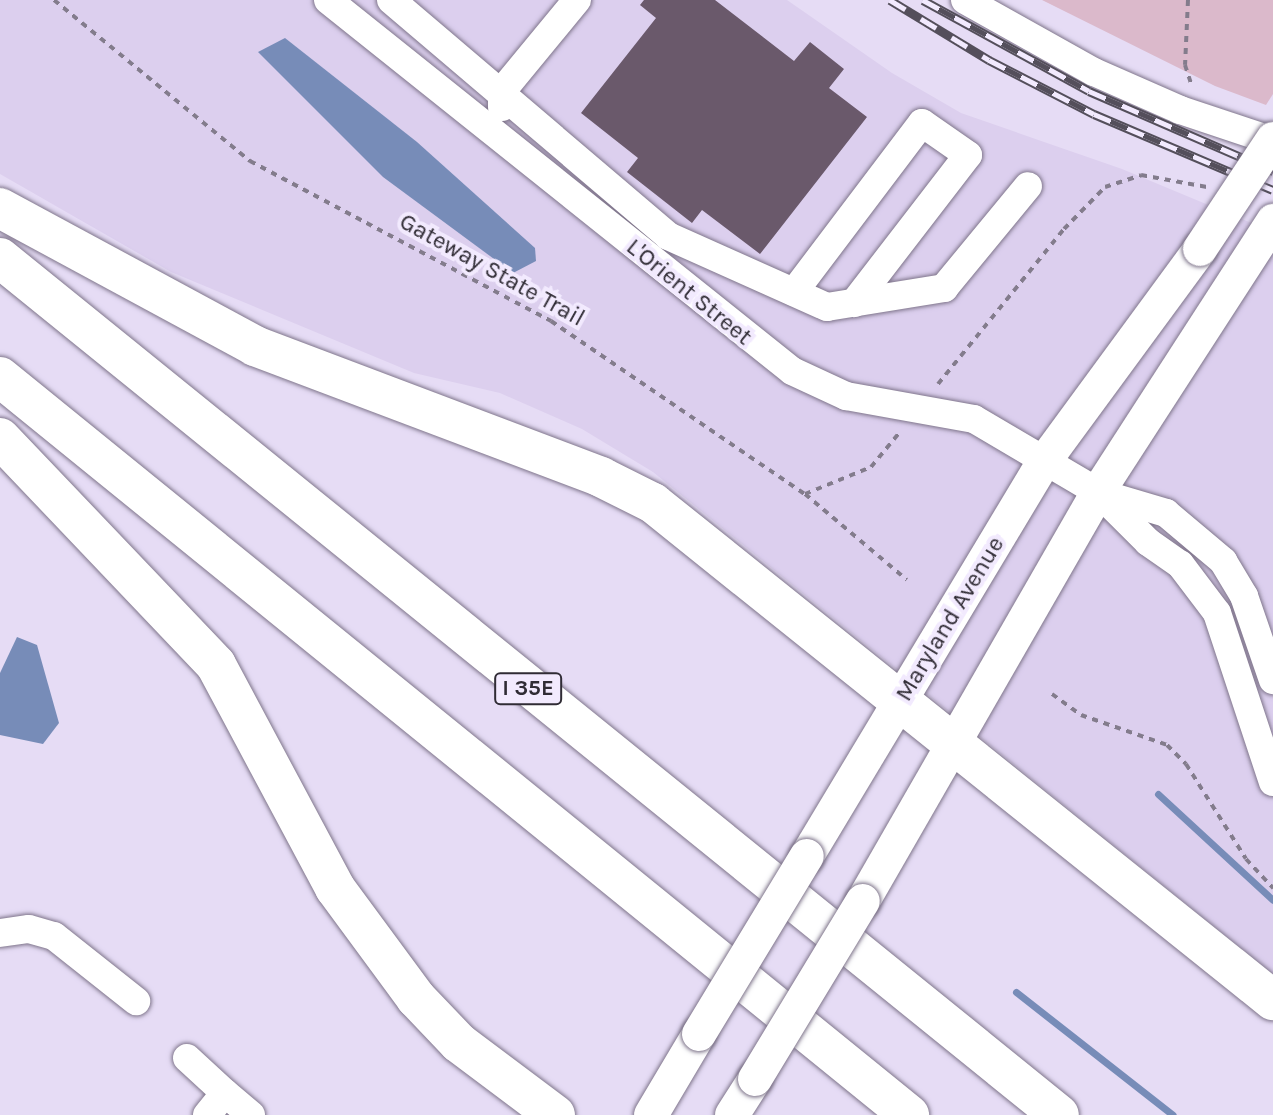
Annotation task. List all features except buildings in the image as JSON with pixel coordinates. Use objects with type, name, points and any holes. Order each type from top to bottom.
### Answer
[{"type":"highway","points":[[0,208],[255,346],[601,477],[653,503],[902,699],[1273,1000]]},
{"type":"highway","name":"I 35E","points":[[0,258],[1059,1115]]},
{"type":"highway","points":[[0,377],[909,1115]]},
{"type":"highway","points":[[0,438],[216,665],[335,888],[416,998],[459,1043],[555,1115]]},
{"type":"main road","name":"Maryland Avenue","points":[[651,1115],[1046,459],[1200,249],[1273,140]]},
{"type":"main road","points":[[741,1101],[956,743],[1098,492],[1273,221]]},
{"type":"street","name":"L'Orient Street","points":[[328,0],[792,371],[846,396],[974,419],[1098,492],[1200,585],[1217,613],[1249,721],[1273,782]]},
{"type":"street","points":[[391,0],[502,91],[668,236],[827,307],[944,288],[1028,186]]},
{"type":"street","points":[[501,140],[502,91],[577,0]]},
{"type":"street","points":[[965,0],[1094,72],[1197,116],[1273,140]]},
{"type":"street","points":[[794,292],[922,123],[968,155],[854,303]]},
{"type":"street","name":"L'Orient Street","points":[[1098,492],[1166,513],[1198,537],[1230,572],[1261,640],[1273,680]]},
{"type":"street","points":[[0,933],[29,929],[54,936],[136,1001]]},
{"type":"street","points":[[187,1058],[251,1115]]},
{"type":"street","points":[[207,1115],[225,1093]]},
{"type":"path","name":"Gateway State Trail","points":[[54,0],[250,161],[551,321],[805,494],[907,580]]},
{"type":"path","points":[[1188,0],[1185,65],[1197,116]]},
{"type":"path","points":[[938,384],[1064,229],[1105,187],[1141,175],[1161,175],[1216,191]]},
{"type":"path","points":[[805,494],[871,467],[900,432]]},
{"type":"path","points":[[1052,694],[1081,715],[1167,745],[1186,764],[1246,859],[1273,888]]},
{"type":"shaded area","points":[[0,0],[787,0],[892,73],[961,113],[1122,169],[1273,232],[1273,974],[653,472],[582,429],[500,393],[414,373],[171,272],[0,174]]},
{"type":"shaded area","points":[[1042,0],[1273,0],[1273,94],[1266,105],[1215,86]]},
{"type":"water","points":[[285,38],[417,142],[535,248],[536,261],[513,273],[383,177],[258,52]]},
{"type":"water","points":[[17,637],[37,645],[59,723],[43,744],[0,735],[0,673]]},
{"type":"waterway","points":[[1158,794],[1273,900]]},
{"type":"waterway","points":[[1016,992],[1173,1115]]},
{"type":"railway","points":[[890,0],[989,60],[1094,114],[1273,190]]},
{"type":"railway","points":[[923,0],[1089,91],[1273,171]]}]
